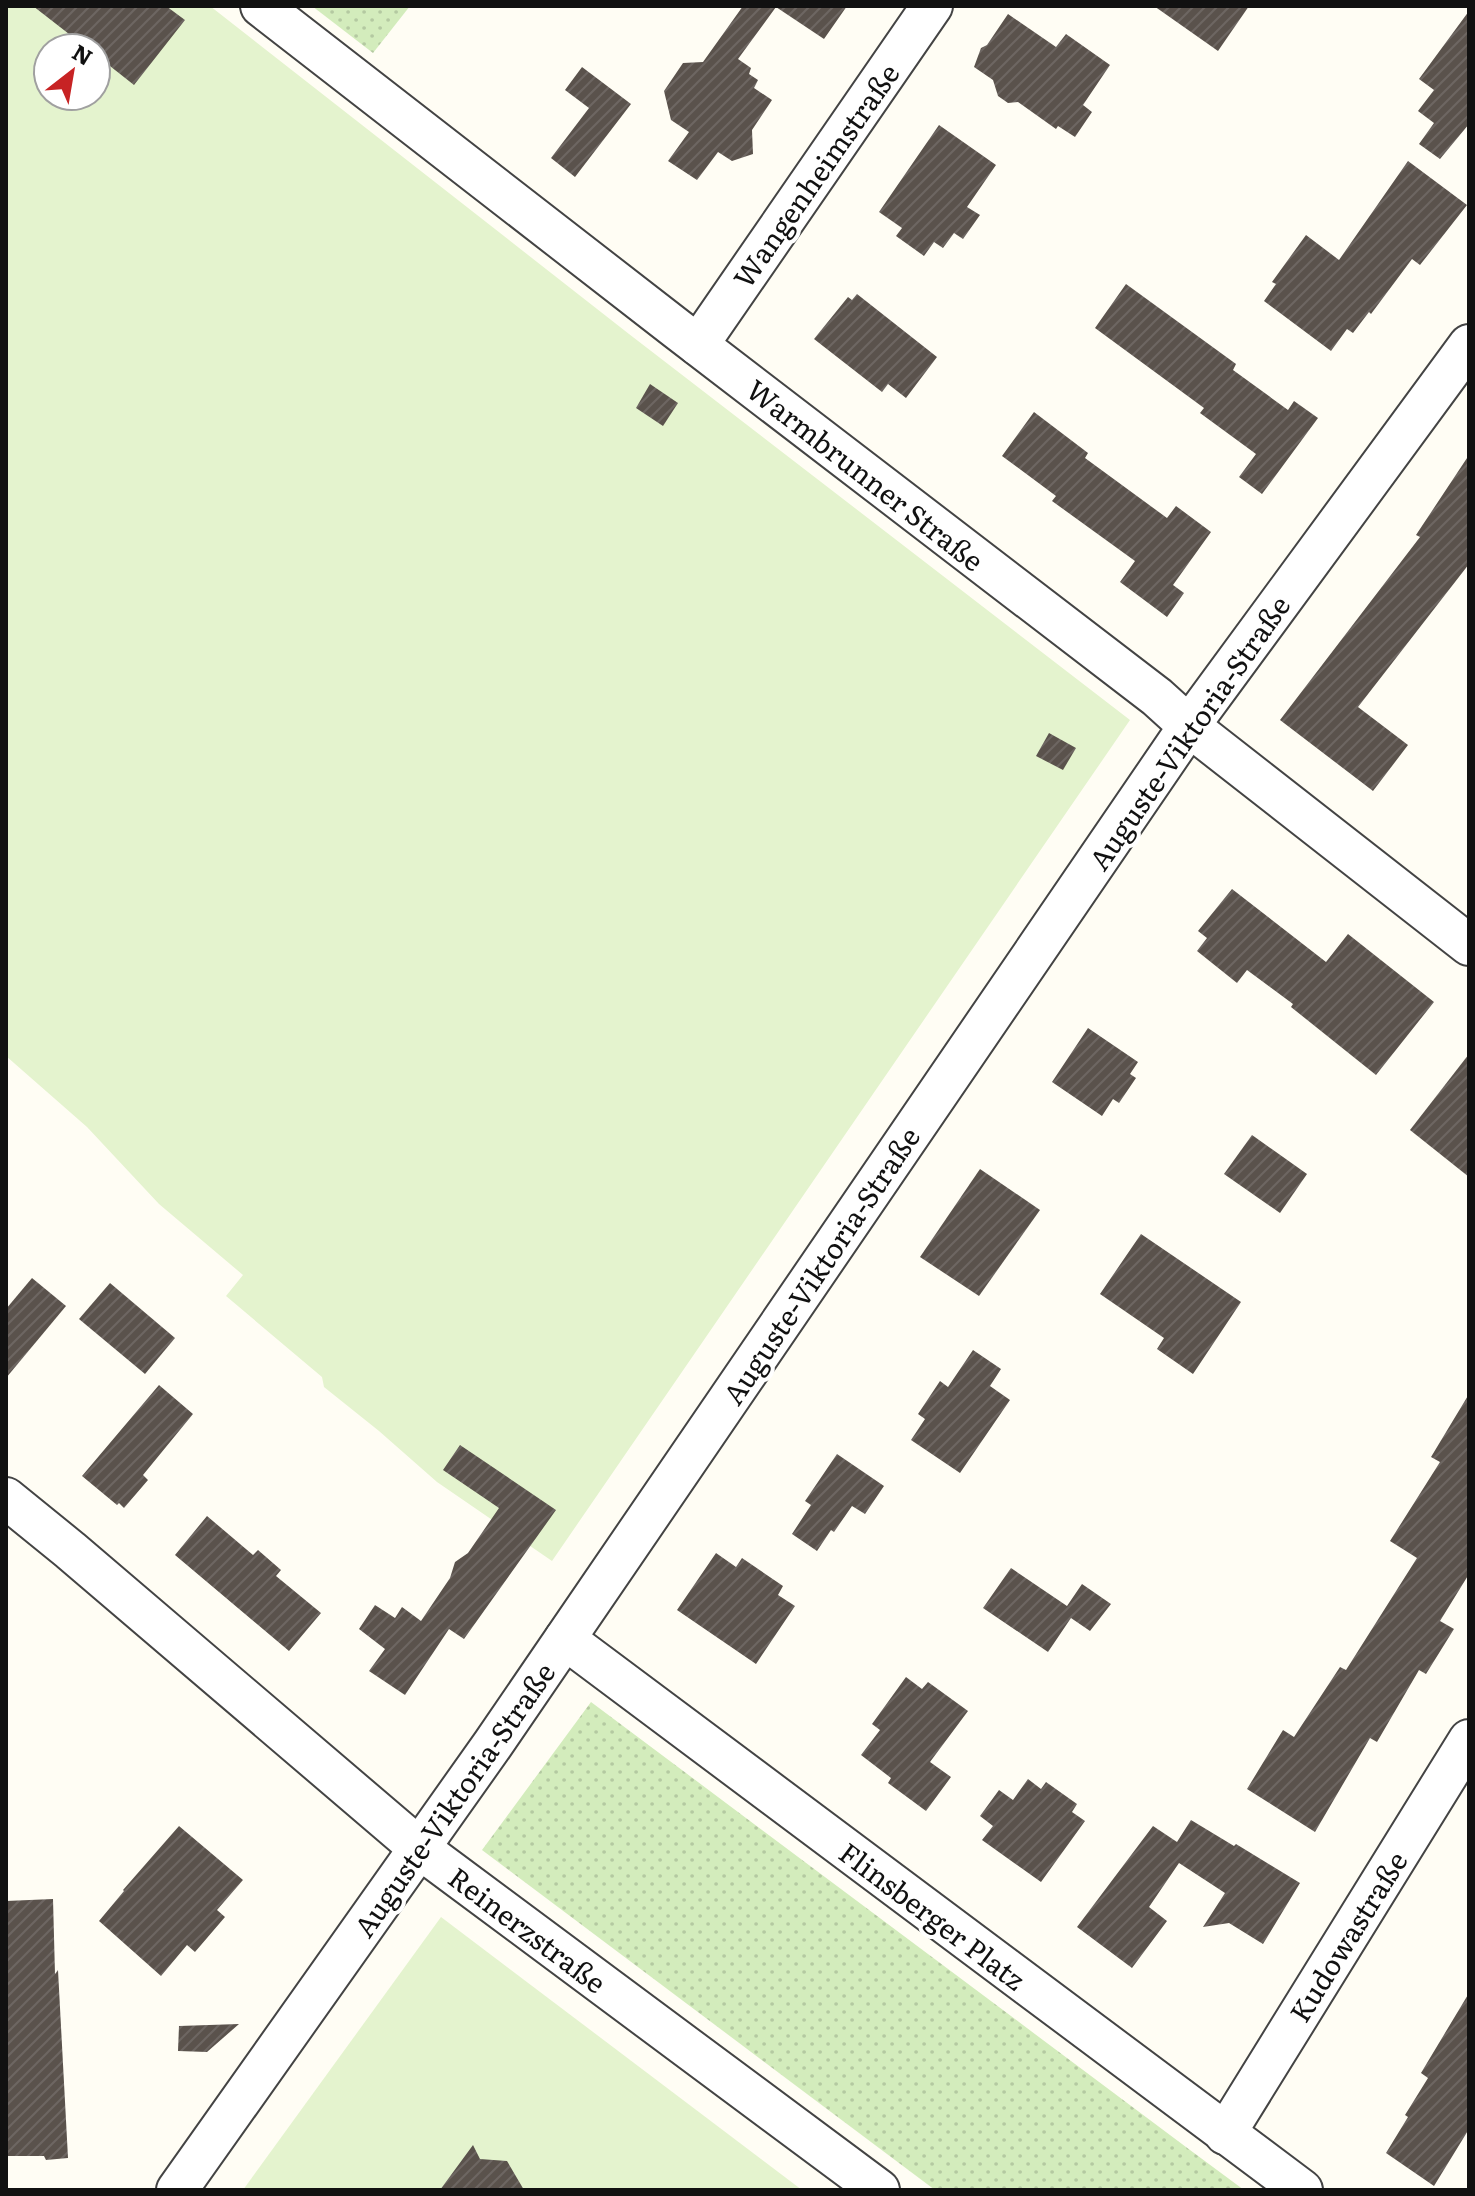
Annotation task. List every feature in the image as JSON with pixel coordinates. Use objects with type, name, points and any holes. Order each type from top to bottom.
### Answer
[{"type":"street","name":"Warmbrunner Straße","points":[[261,6],[1157,697],[1189,726],[1469,945]]},
{"type":"street","name":"Wangenheimstraße","points":[[698,345],[932,6]]},
{"type":"street","name":"Auguste-Viktoria-Straße","points":[[177,2190],[493,1744],[1189,726],[1469,345]]},
{"type":"street","name":"Reinerzstraße","points":[[6,1498],[419,1848],[879,2190]]},
{"type":"street","name":"Flinsberger Platz","points":[[565,1639],[1302,2190]]},
{"type":"street","name":"Kudowastraße","points":[[1225,2134],[1469,1740]]},
{"type":"green space","points":[[6,6],[210,6],[1130,720],[552,1561],[437,1482],[324,1387],[322,1377],[226,1296],[243,1275],[159,1204],[87,1127],[6,1056]]},
{"type":"green space","points":[[312,6],[410,6],[373,53]]},
{"type":"green space","points":[[591,1702],[1244,2190],[935,2190],[482,1850]]},
{"type":"green space","points":[[441,1917],[802,2190],[243,2190]]},
{"type":"building","points":[[33,6],[166,6],[185,20],[134,85],[112,68],[112,32],[66,32]]},
{"type":"building","points":[[743,6],[847,6],[824,39],[776,7],[738,59],[751,68],[749,74],[758,80],[754,88],[772,100],[752,130],[753,154],[732,161],[718,152],[697,180],[668,161],[689,132],[671,120],[664,91],[683,63],[703,62]]},
{"type":"building","points":[[1154,6],[1249,6],[1218,51]]},
{"type":"building","points":[[1469,11],[1469,124],[1440,159],[1419,144],[1434,123],[1418,111],[1434,90],[1419,79]]},
{"type":"building","points":[[1008,14],[1056,47],[1066,34],[1110,65],[1083,105],[1092,112],[1075,137],[1058,126],[1056,129],[1018,102],[1008,103],[998,96],[993,80],[974,67],[981,48],[987,45]]},
{"type":"building","points":[[582,67],[631,104],[575,177],[551,158],[589,108],[565,90]]},
{"type":"building","points":[[939,125],[996,165],[967,207],[980,215],[963,239],[954,233],[943,248],[934,242],[924,256],[896,236],[902,228],[879,212]]},
{"type":"building","points":[[1408,161],[1467,205],[1420,265],[1412,259],[1371,314],[1369,312],[1353,333],[1347,329],[1331,351],[1264,301],[1276,284],[1272,282],[1306,235],[1339,260]]},
{"type":"building","points":[[1126,284],[1236,364],[1233,370],[1288,410],[1294,401],[1318,418],[1262,494],[1239,477],[1256,454],[1200,413],[1204,408],[1095,328]]},
{"type":"building","points":[[857,294],[937,357],[906,398],[888,384],[882,392],[814,339],[848,297],[852,300]]},
{"type":"building","points":[[650,384],[678,403],[663,426],[636,408]]},
{"type":"building","points":[[1034,412],[1088,453],[1085,458],[1167,518],[1176,506],[1211,532],[1173,585],[1184,593],[1167,617],[1120,582],[1135,561],[1052,501],[1056,496],[1002,456]]},
{"type":"building","points":[[1469,455],[1469,564],[1358,707],[1408,745],[1373,791],[1280,720],[1420,537],[1416,535]]},
{"type":"building","points":[[1049,733],[1076,748],[1063,770],[1036,756]]},
{"type":"building","points":[[1232,889],[1326,962],[1348,934],[1434,1002],[1376,1075],[1291,1007],[1293,1004],[1247,970],[1237,983],[1197,951],[1207,938],[1198,931]]},
{"type":"building","points":[[1088,1028],[1138,1062],[1130,1074],[1136,1078],[1119,1103],[1113,1099],[1102,1116],[1052,1082]]},
{"type":"building","points":[[1469,1054],[1469,1177],[1410,1130]]},
{"type":"building","points":[[1252,1135],[1307,1174],[1280,1213],[1224,1174]]},
{"type":"building","points":[[980,1169],[1040,1210],[979,1296],[920,1257]]},
{"type":"building","points":[[1141,1234],[1241,1302],[1193,1374],[1157,1349],[1164,1338],[1100,1294]]},
{"type":"building","points":[[32,1278],[66,1306],[6,1378],[6,1309]]},
{"type":"building","points":[[110,1283],[175,1338],[145,1374],[79,1319]]},
{"type":"building","points":[[973,1350],[1001,1369],[990,1386],[1010,1400],[960,1473],[911,1440],[925,1419],[918,1414],[940,1381],[948,1387]]},
{"type":"building","points":[[159,1385],[193,1414],[143,1475],[148,1480],[124,1508],[82,1476]]},
{"type":"building","points":[[1469,1394],[1469,1574],[1440,1621],[1454,1629],[1426,1674],[1419,1670],[1377,1742],[1370,1738],[1315,1832],[1247,1789],[1283,1730],[1294,1737],[1340,1667],[1346,1670],[1417,1558],[1390,1541],[1440,1462],[1431,1457]]},
{"type":"building","points":[[460,1445],[556,1510],[464,1639],[449,1629],[405,1695],[369,1671],[385,1649],[359,1629],[375,1605],[395,1618],[402,1607],[421,1621],[450,1578],[455,1562],[468,1553],[499,1508],[443,1470]]},
{"type":"building","points":[[837,1454],[884,1486],[865,1514],[852,1506],[817,1551],[792,1534],[811,1505],[805,1501]]},
{"type":"building","points":[[207,1516],[253,1555],[258,1550],[281,1570],[276,1576],[321,1613],[289,1651],[175,1555]]},
{"type":"building","points":[[716,1553],[736,1567],[742,1558],[783,1586],[778,1595],[795,1606],[756,1664],[677,1610]]},
{"type":"building","points":[[1011,1568],[1067,1606],[1082,1584],[1111,1604],[1090,1631],[1071,1618],[1048,1652],[983,1608]]},
{"type":"building","points":[[906,1677],[922,1689],[928,1682],[968,1711],[930,1762],[951,1777],[926,1811],[888,1783],[891,1778],[861,1755],[880,1730],[872,1724]]},
{"type":"building","points":[[1028,1779],[1041,1789],[1046,1782],[1077,1804],[1072,1812],[1085,1821],[1041,1882],[982,1840],[993,1826],[980,1816],[999,1790],[1013,1800]]},
{"type":"building","points":[[1191,1820],[1300,1883],[1263,1944],[1229,1923],[1203,1927],[1225,1893],[1179,1863],[1149,1907],[1167,1921],[1132,1968],[1077,1927],[1153,1826],[1177,1842]]},
{"type":"building","points":[[179,1826],[243,1880],[217,1910],[225,1917],[195,1952],[187,1945],[161,1976],[99,1921]]},
{"type":"building","points":[[53,1899],[68,2158],[46,2160],[44,2156],[6,2156],[6,1901]]},
{"type":"building","points":[[1469,1993],[1469,2129],[1434,2186],[1386,2153],[1428,2078],[1421,2073]]},
{"type":"building","points":[[239,2024],[207,2052],[178,2051],[179,2026]]},
{"type":"building","points":[[473,2145],[480,2159],[507,2161],[524,2190],[440,2190]]}]
